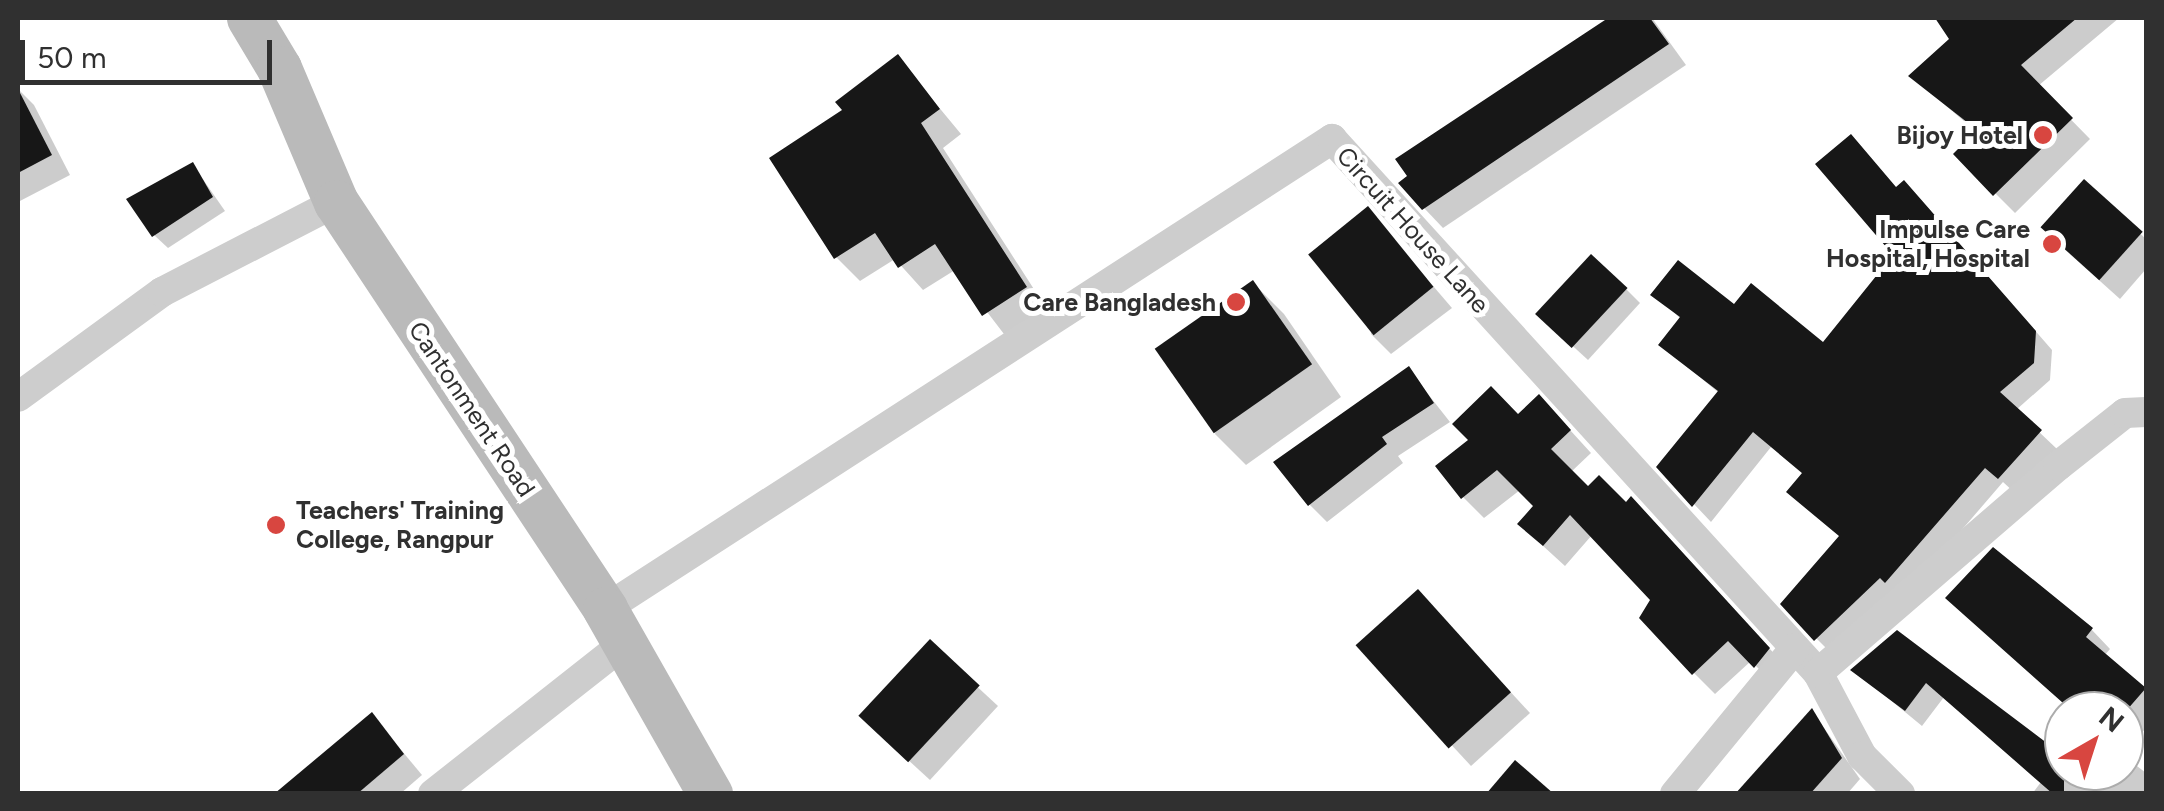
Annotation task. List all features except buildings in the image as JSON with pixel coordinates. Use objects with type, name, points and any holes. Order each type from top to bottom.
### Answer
[{"type":"main road","name":"Cantonment Road","points":[[248,18],[278,68],[336,202],[615,626],[710,794]]},
{"type":"street","name":"Circuit House Lane","points":[[615,626],[1332,139],[1818,673],[1862,756],[1900,794]]},
{"type":"street","points":[[18,397],[162,292],[336,202]]},
{"type":"street","points":[[1818,673],[2058,466],[2125,413],[2146,412]]},
{"type":"street","points":[[432,794],[615,626]]},
{"type":"street","points":[[1675,794],[1795,648]]},
{"type":"place","name":"Bijoy Hotel","points":[[2043,135]]},
{"type":"place","name":"Impulse Care Hospital, Hospital","points":[[2052,244]]},
{"type":"place","name":"Care Bangladesh","points":[[1236,302]]},
{"type":"place","name":"Teachers' Training College, Rangpur","points":[[276,525]]}]
